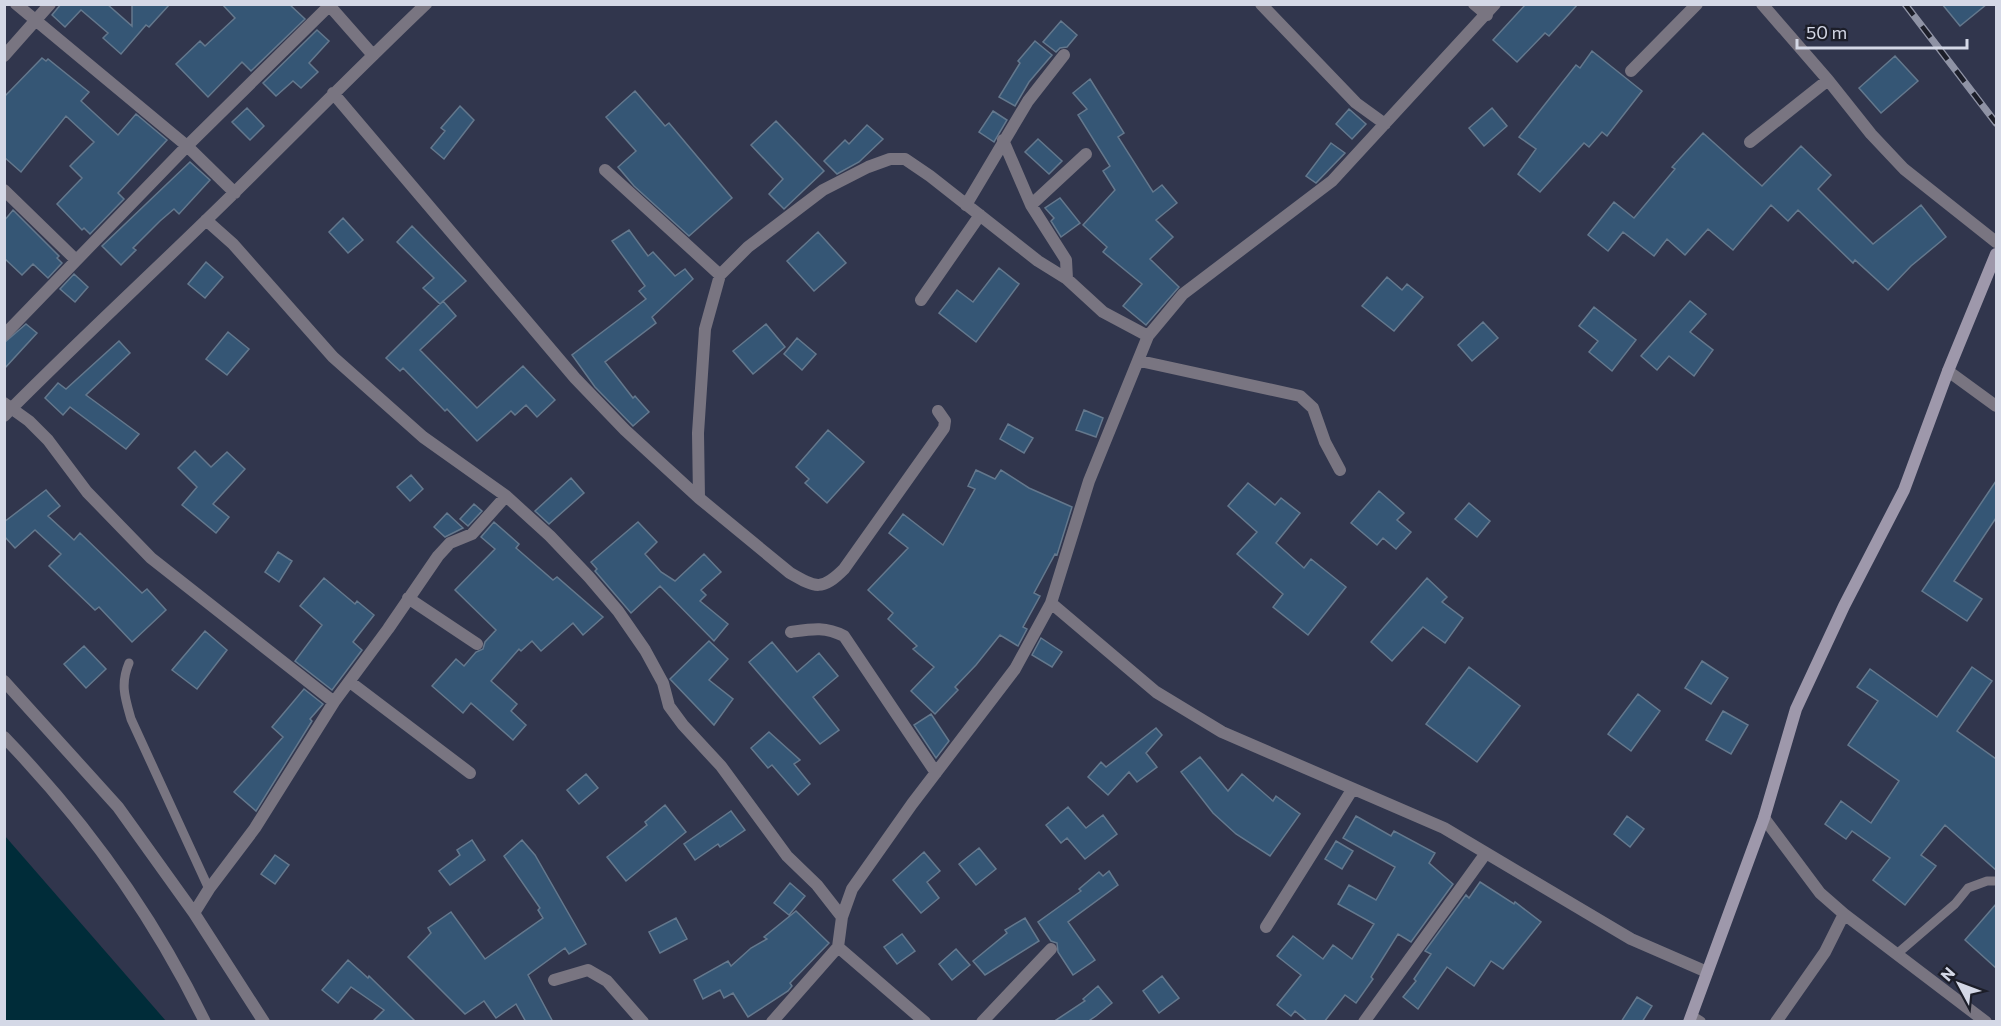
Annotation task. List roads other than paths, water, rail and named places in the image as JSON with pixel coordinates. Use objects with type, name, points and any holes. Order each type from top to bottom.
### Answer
[{"type":"street","points":[[16,4],[187,146],[235,193]]},
{"type":"street","points":[[4,56],[50,4]]},
{"type":"street","points":[[334,702],[152,558],[87,492],[48,440],[29,421],[7,409],[235,193],[372,54],[426,4]]},
{"type":"street","points":[[1261,4],[1356,103],[1385,124]]},
{"type":"street","points":[[1474,4],[1487,15]]},
{"type":"street","points":[[772,1022],[838,947],[842,917],[852,889],[1015,669],[1051,603],[1089,481],[1140,361],[1148,336],[1183,294],[1332,181],[1495,4]]},
{"type":"street","points":[[1631,70],[1697,4]]},
{"type":"street","points":[[1762,4],[1871,134],[1904,169],[1996,242]]},
{"type":"street","points":[[4,335],[187,146],[328,5],[372,54]]},
{"type":"street","points":[[966,205],[1028,101],[1064,55]]},
{"type":"street","points":[[1750,142],[1828,80]]},
{"type":"street","points":[[333,93],[575,378],[625,430],[699,498],[790,573],[819,586],[831,583],[844,569],[944,428],[945,422],[938,411]]},
{"type":"street","points":[[1003,140],[1031,205],[1066,260],[1067,279]]},
{"type":"street","points":[[1031,205],[1086,154]]},
{"type":"street","points":[[699,498],[698,433],[705,330],[720,275],[748,247],[823,190],[890,159],[905,159],[1038,261],[1067,279],[1103,312],[1148,336]]},
{"type":"street","points":[[605,170],[720,275]]},
{"type":"street","points":[[4,190],[76,260]]},
{"type":"street","points":[[921,300],[980,215]]},
{"type":"street","points":[[206,220],[232,244],[333,357],[423,437],[506,496],[550,536],[618,610],[656,669],[669,706],[683,725],[722,766],[787,856],[817,885],[842,917]]},
{"type":"street","points":[[1693,1020],[1707,972],[1764,818],[1796,709],[1844,606],[1904,490],[1948,371],[1996,254]]},
{"type":"street","points":[[1140,361],[1300,396],[1313,408],[1325,442],[1340,470]]},
{"type":"street","points":[[1948,371],[1996,406]]},
{"type":"street","points":[[194,914],[208,890],[255,828],[334,702],[443,550],[450,543],[472,534],[506,496]]},
{"type":"street","points":[[408,598],[477,644]]},
{"type":"street","points":[[1051,603],[1156,692],[1222,732],[1444,828],[1631,939],[1707,972]]},
{"type":"street","points":[[791,632],[818,628],[830,629],[844,636],[936,773]]},
{"type":"street","points":[[4,681],[118,807],[194,914],[264,1022]]},
{"type":"street","points":[[350,682],[470,773]]},
{"type":"street","points":[[4,737],[55,789],[110,860],[170,953],[205,1022]]},
{"type":"street","points":[[1266,927],[1352,790]]},
{"type":"street","points":[[1764,818],[1812,884],[1844,914],[1986,1022]]},
{"type":"street","points":[[1364,1022],[1486,854]]},
{"type":"street","points":[[1776,1022],[1825,952],[1844,914]]},
{"type":"street","points":[[838,947],[925,1022]]},
{"type":"street","points":[[982,1022],[1052,948]]},
{"type":"street","points":[[554,980],[588,970],[607,981],[643,1022]]},
{"type":"lane","points":[[129,663],[123,677],[123,691],[131,719],[208,890]]},
{"type":"lane","points":[[1898,953],[1955,904],[1968,888],[1996,881]]},
{"type":"water","points":[[5,836],[166,1021],[5,1021]]},
{"type":"railway","points":[[1905,4],[1996,123]]}]
